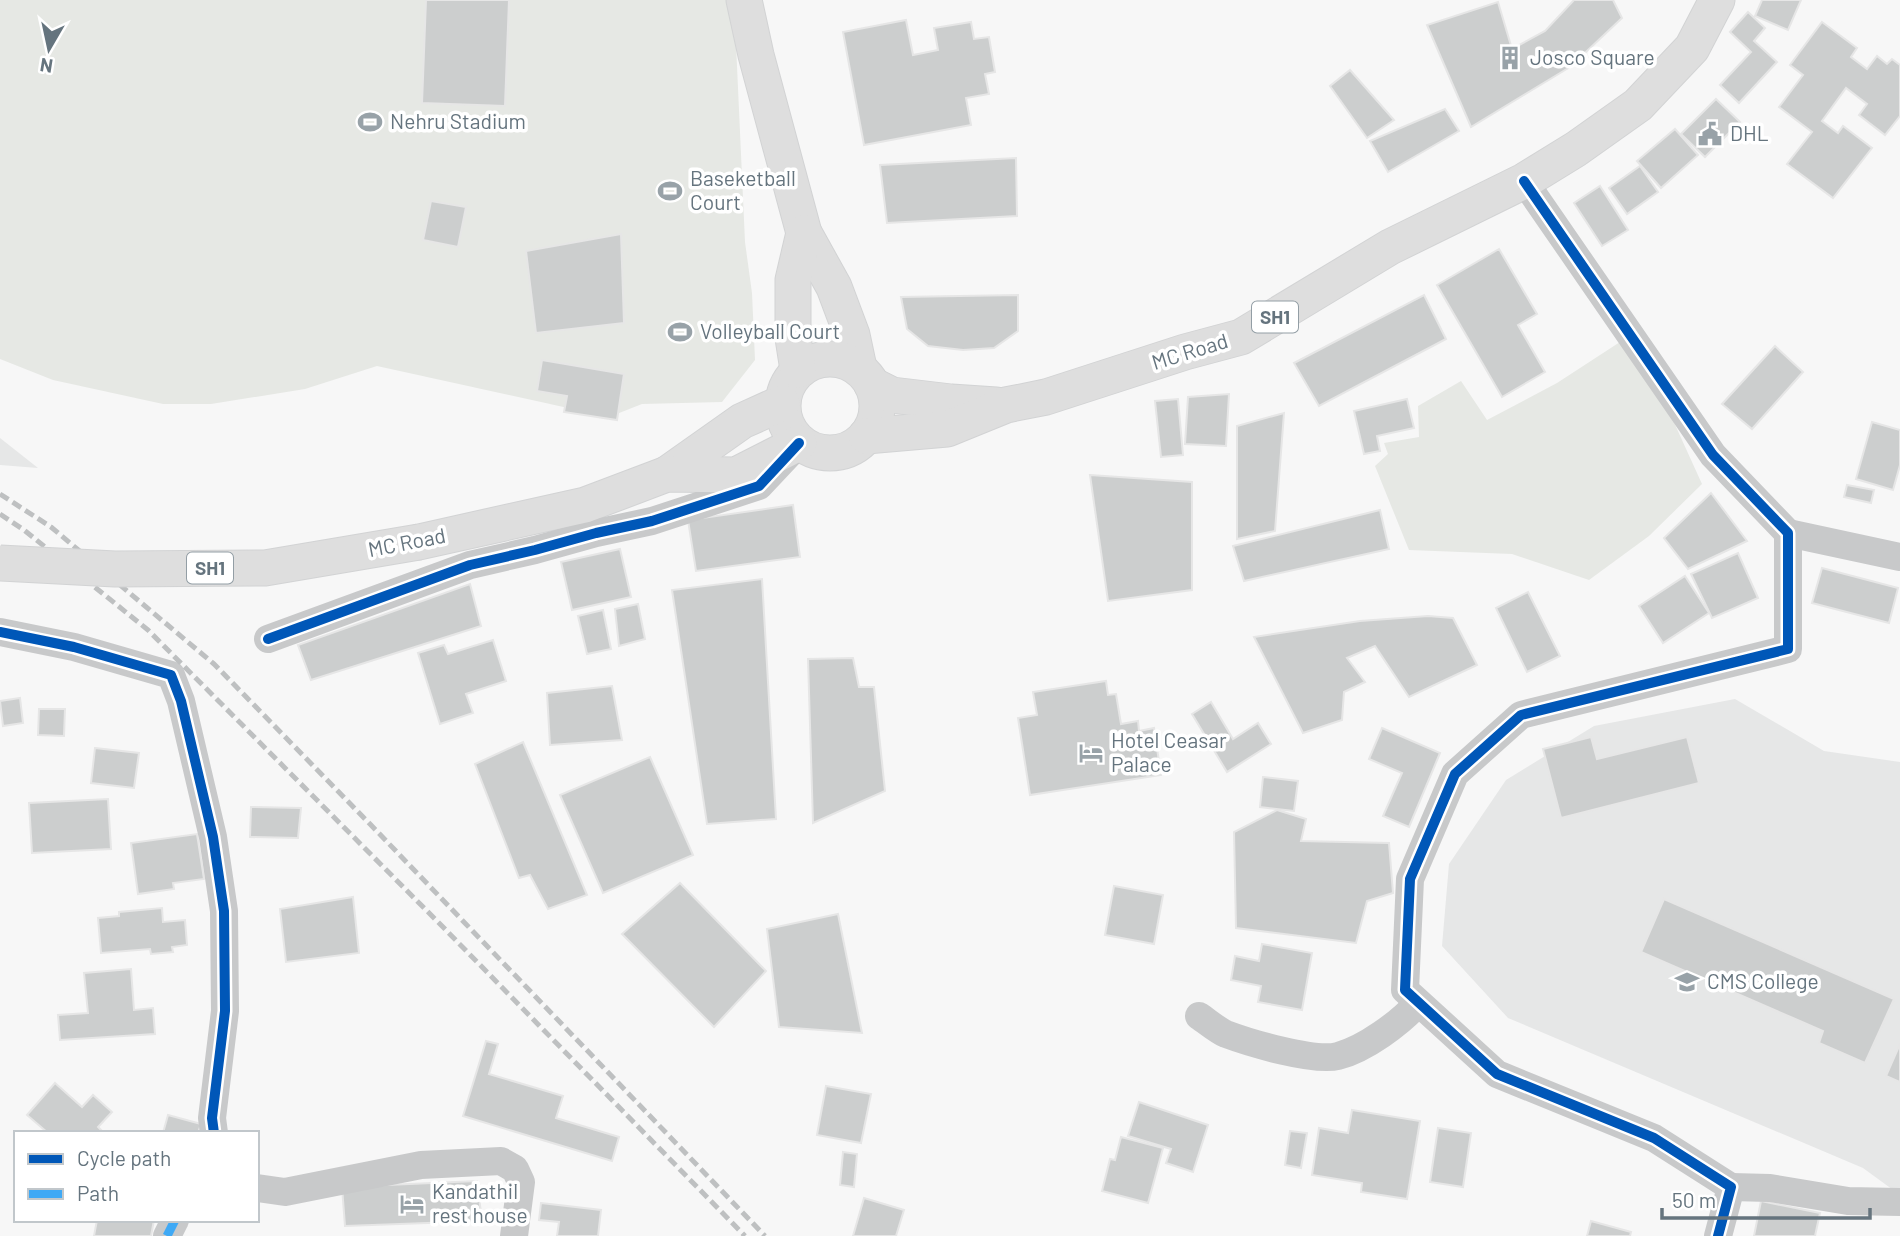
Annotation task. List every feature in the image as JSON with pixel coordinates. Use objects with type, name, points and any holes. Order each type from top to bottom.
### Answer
[{"type":"main road","points":[[744,0],[804,233],[834,287],[866,377],[877,398],[873,425],[866,436]]},
{"type":"main road","name":"MC Road","points":[[1524,181],[1567,136],[1636,82],[1694,0]]},
{"type":"main road","name":"MC Road","points":[[0,563],[115,569],[265,568],[419,542],[585,505],[667,474],[736,475],[799,443],[822,453],[834,453],[847,450],[866,436],[947,429],[1006,405],[1046,397],[1185,352],[1241,337],[1390,247],[1524,181],[1576,149],[1638,105],[1692,48],[1717,0]]},
{"type":"main road","points":[[798,370],[793,338],[793,280],[804,233]]},
{"type":"main road","points":[[799,443],[789,432],[783,418],[784,391],[798,370],[812,362],[828,358],[844,361],[892,395],[1006,405]]},
{"type":"main road","points":[[667,474],[742,421],[782,403]]},
{"type":"street","points":[[1524,181],[1713,455],[1788,533],[1900,557]]},
{"type":"street","points":[[268,639],[470,565],[596,533],[652,522],[760,486],[799,443]]},
{"type":"street","points":[[1788,533],[1788,649],[1521,715],[1455,774],[1410,879],[1405,990],[1497,1074],[1654,1138],[1731,1187],[1770,1188],[1848,1201],[1900,1202]]},
{"type":"street","points":[[1,634],[74,647],[171,675],[181,701],[213,837],[224,911],[226,1010],[212,1118],[214,1131]]},
{"type":"street","points":[[1199,1016],[1225,1033],[1269,1047],[1317,1057],[1337,1056],[1385,1032],[1418,1003]]},
{"type":"street","points":[[259,1188],[285,1192],[421,1165],[501,1161],[515,1169],[520,1182],[514,1236]]},
{"type":"street","points":[[1718,1236],[1731,1187]]},
{"type":"shaded area","name":"Nehru Stadium","points":[[0,0],[734,0],[745,242],[752,293],[755,360],[722,402],[642,404],[609,417],[377,366],[305,389],[211,404],[163,404],[53,380],[0,359]]},
{"type":"shaded area","points":[[1620,342],[1672,418],[1702,484],[1649,536],[1589,580],[1512,554],[1409,550],[1375,466],[1388,454],[1384,443],[1419,437],[1418,406],[1461,381],[1487,420],[1557,383]]},
{"type":"shaded area","points":[[0,438],[38,468],[0,465]]},
{"type":"shaded area","name":"CMS College","points":[[1735,699],[1824,751],[1900,762],[1900,1195],[1863,1168],[1508,1018],[1442,946],[1449,864],[1506,780],[1594,726]]},
{"type":"building","points":[[426,0],[509,0],[505,106],[422,103]]},
{"type":"building","name":"Josco Square","points":[[1574,0],[1613,0],[1622,18],[1570,67],[1471,127],[1427,25],[1498,2],[1512,49],[1545,31]]},
{"type":"building","points":[[1762,0],[1801,0],[1788,30],[1755,16]]},
{"type":"building","points":[[1748,12],[1765,28],[1754,41],[1777,62],[1739,103],[1720,85],[1751,52],[1730,32]]},
{"type":"building","points":[[906,20],[913,55],[938,50],[934,28],[971,22],[974,39],[989,37],[995,72],[985,74],[989,94],[966,98],[971,125],[864,145],[843,32]]},
{"type":"building","points":[[1822,22],[1857,48],[1851,57],[1867,69],[1877,56],[1887,64],[1892,59],[1900,65],[1900,116],[1885,135],[1859,115],[1867,104],[1846,88],[1822,121],[1838,133],[1843,126],[1872,148],[1833,198],[1787,164],[1812,132],[1779,107],[1803,75],[1790,65]]},
{"type":"building","points":[[1350,70],[1394,120],[1367,138],[1330,86]]},
{"type":"building","points":[[1716,99],[1740,122],[1705,157],[1681,134]]},
{"type":"building","points":[[1445,109],[1459,131],[1388,172],[1370,141]]},
{"type":"building","points":[[1675,129],[1698,155],[1661,188],[1637,161]]},
{"type":"building","points":[[1016,158],[1017,216],[887,223],[880,165]]},
{"type":"building","points":[[1640,166],[1658,192],[1627,214],[1609,188]]},
{"type":"building","points":[[1600,186],[1628,230],[1602,246],[1574,203]]},
{"type":"building","points":[[431,201],[466,207],[458,247],[423,240]]},
{"type":"building","points":[[621,234],[624,323],[536,333],[526,251]]},
{"type":"building","points":[[1499,249],[1537,314],[1518,325],[1545,372],[1502,397],[1437,285]]},
{"type":"building","points":[[1018,295],[1018,331],[994,348],[963,350],[928,346],[907,329],[901,297]]},
{"type":"building","points":[[1424,295],[1446,339],[1319,406],[1294,363]]},
{"type":"building","points":[[1775,346],[1803,372],[1752,429],[1722,404]]},
{"type":"building","points":[[542,360],[624,374],[617,420],[564,412],[567,396],[537,391]]},
{"type":"building","points":[[1229,394],[1226,446],[1185,444],[1188,397]]},
{"type":"building","points":[[1178,399],[1183,455],[1161,457],[1155,401]]},
{"type":"building","points":[[1407,399],[1414,428],[1377,436],[1380,451],[1364,454],[1354,411]]},
{"type":"building","points":[[1284,413],[1275,531],[1237,539],[1237,426]]},
{"type":"building","points":[[1872,422],[1900,430],[1900,465],[1893,490],[1856,479]]},
{"type":"building","points":[[1090,475],[1192,482],[1192,590],[1108,601]]},
{"type":"building","points":[[1847,485],[1874,490],[1871,503],[1844,497]]},
{"type":"building","points":[[1711,493],[1747,541],[1688,569],[1664,538]]},
{"type":"building","points":[[793,505],[800,557],[696,571],[688,520]]},
{"type":"building","points":[[1380,510],[1389,549],[1244,581],[1233,546]]},
{"type":"building","points":[[620,549],[631,597],[572,610],[561,562]]},
{"type":"building","points":[[1738,553],[1758,598],[1712,618],[1691,574]]},
{"type":"building","points":[[1822,568],[1898,588],[1889,623],[1812,603]]},
{"type":"building","points":[[1685,576],[1709,613],[1663,643],[1639,606]]},
{"type":"building","points":[[762,579],[776,819],[707,824],[672,590]]},
{"type":"building","points":[[470,584],[481,626],[311,680],[298,645]]},
{"type":"building","points":[[1528,592],[1560,656],[1527,672],[1496,608]]},
{"type":"building","points":[[638,604],[645,639],[619,646],[615,609]]},
{"type":"building","points":[[603,610],[611,649],[587,654],[578,616]]},
{"type":"building","points":[[1428,616],[1453,618],[1477,665],[1409,697],[1375,646],[1347,658],[1365,682],[1344,692],[1342,720],[1303,733],[1254,637],[1360,621]]},
{"type":"building","points":[[493,640],[506,681],[466,694],[473,713],[440,724],[418,653],[444,645],[448,654]]},
{"type":"building","points":[[853,658],[859,687],[874,687],[885,791],[813,823],[808,659]]},
{"type":"building","name":"Hotel Ceasar Palace","points":[[1106,681],[1108,695],[1116,694],[1121,724],[1138,721],[1139,731],[1154,728],[1161,775],[1030,795],[1018,718],[1037,715],[1033,692]]},
{"type":"building","points":[[612,686],[622,740],[550,745],[547,693]]},
{"type":"building","points":[[20,698],[23,723],[3,726],[0,701]]},
{"type":"building","points":[[1211,702],[1233,739],[1258,723],[1271,744],[1227,772],[1192,714]]},
{"type":"building","points":[[39,709],[65,709],[64,736],[38,735]]},
{"type":"building","points":[[1382,728],[1440,753],[1409,827],[1383,816],[1402,773],[1369,759]]},
{"type":"building","points":[[1591,737],[1597,759],[1687,737],[1699,783],[1561,818],[1543,749]]},
{"type":"building","points":[[523,742],[587,895],[548,909],[530,875],[519,878],[475,764]]},
{"type":"building","points":[[95,748],[139,753],[134,788],[91,783]]},
{"type":"building","points":[[650,757],[693,855],[603,893],[560,795]]},
{"type":"building","points":[[1263,777],[1298,781],[1294,811],[1260,807]]},
{"type":"building","points":[[108,799],[111,849],[32,853],[29,803]]},
{"type":"building","points":[[251,807],[301,808],[298,838],[250,837]]},
{"type":"building","points":[[1277,810],[1306,819],[1301,841],[1389,843],[1393,893],[1367,901],[1356,943],[1236,928],[1234,832]]},
{"type":"building","points":[[197,834],[204,879],[173,883],[174,889],[138,894],[131,843]]},
{"type":"building","points":[[680,883],[766,971],[714,1027],[622,934]]},
{"type":"building","points":[[1114,886],[1163,895],[1154,944],[1105,935]]},
{"type":"building","points":[[353,897],[359,953],[286,962],[280,909]]},
{"type":"building","points":[[1664,899],[1894,999],[1865,1063],[1819,1043],[1823,1031],[1641,952]]},
{"type":"building","points":[[162,908],[163,922],[185,920],[187,945],[172,947],[173,952],[151,954],[150,949],[101,953],[98,918],[119,916],[119,912]]},
{"type":"building","points":[[838,914],[862,1033],[779,1027],[767,929]]},
{"type":"building","points":[[1262,944],[1312,953],[1302,1010],[1258,1002],[1261,986],[1231,980],[1235,956],[1259,961]]},
{"type":"building","points":[[131,969],[134,1010],[153,1008],[155,1034],[60,1040],[58,1015],[88,1013],[84,973]]},
{"type":"building","points":[[486,1041],[498,1044],[489,1074],[563,1096],[556,1118],[619,1137],[612,1161],[463,1116]]},
{"type":"building","points":[[1900,1044],[1900,1082],[1886,1076]]},
{"type":"building","points":[[55,1083],[82,1107],[93,1095],[112,1112],[98,1127],[102,1131],[46,1131],[27,1115]]},
{"type":"building","points":[[826,1086],[871,1094],[861,1143],[817,1135]]},
{"type":"building","points":[[1139,1102],[1208,1125],[1193,1172],[1166,1163],[1171,1149],[1128,1136]]},
{"type":"building","points":[[1352,1110],[1420,1121],[1407,1199],[1361,1192],[1362,1183],[1312,1175],[1319,1128],[1348,1133]]},
{"type":"building","points":[[168,1115],[201,1124],[199,1131],[164,1131]]},
{"type":"building","points":[[1438,1128],[1471,1133],[1463,1187],[1430,1182]]},
{"type":"building","points":[[1290,1131],[1307,1133],[1301,1168],[1285,1165]]},
{"type":"building","points":[[1121,1137],[1163,1148],[1148,1203],[1102,1191],[1110,1159],[1115,1160]]},
{"type":"building","points":[[843,1152],[857,1154],[854,1187],[840,1185]]},
{"type":"building","name":"Kandathil rest house","points":[[477,1181],[482,1221],[345,1226],[342,1187]]},
{"type":"building","points":[[864,1198],[904,1210],[896,1236],[853,1236]]},
{"type":"building","points":[[1761,1201],[1820,1213],[1815,1236],[1754,1236]]},
{"type":"building","points":[[541,1203],[601,1210],[598,1236],[557,1236],[559,1222],[539,1220]]},
{"type":"building","points":[[1591,1221],[1631,1232],[1630,1236],[1587,1236]]},
{"type":"building","points":[[97,1222],[154,1222],[151,1236],[94,1236]]},
{"type":"railway","points":[[0,494],[51,527],[214,664],[765,1236]]},
{"type":"railway","points":[[0,514],[24,530],[148,630],[745,1236]]},
{"type":"marked path","points":[[167,1236],[174,1222]]},
{"type":"cycle path","points":[[1524,181],[1713,455],[1788,533],[1788,649],[1521,715],[1455,774],[1410,879],[1405,990],[1497,1074],[1654,1138],[1731,1187],[1718,1236]]},
{"type":"cycle path","points":[[268,639],[470,565],[652,521],[759,486],[799,443]]},
{"type":"cycle path","points":[[0,632],[74,647],[171,675],[181,701],[213,837],[224,911],[225,1011],[212,1118],[214,1131]]},
{"type":"place","name":"Josco Square","points":[[1510,58]]},
{"type":"place","name":"Nehru Stadium","points":[[370,122]]},
{"type":"place","name":"DHL","points":[[1710,134]]},
{"type":"place","name":"Baseketball Court","points":[[670,191]]},
{"type":"place","name":"Volleyball Court","points":[[680,332]]},
{"type":"place","name":"Hotel Ceasar Palace","points":[[1091,753]]},
{"type":"place","name":"CMS College","points":[[1687,982]]},
{"type":"place","name":"Kandathil rest house","points":[[412,1204]]}]
